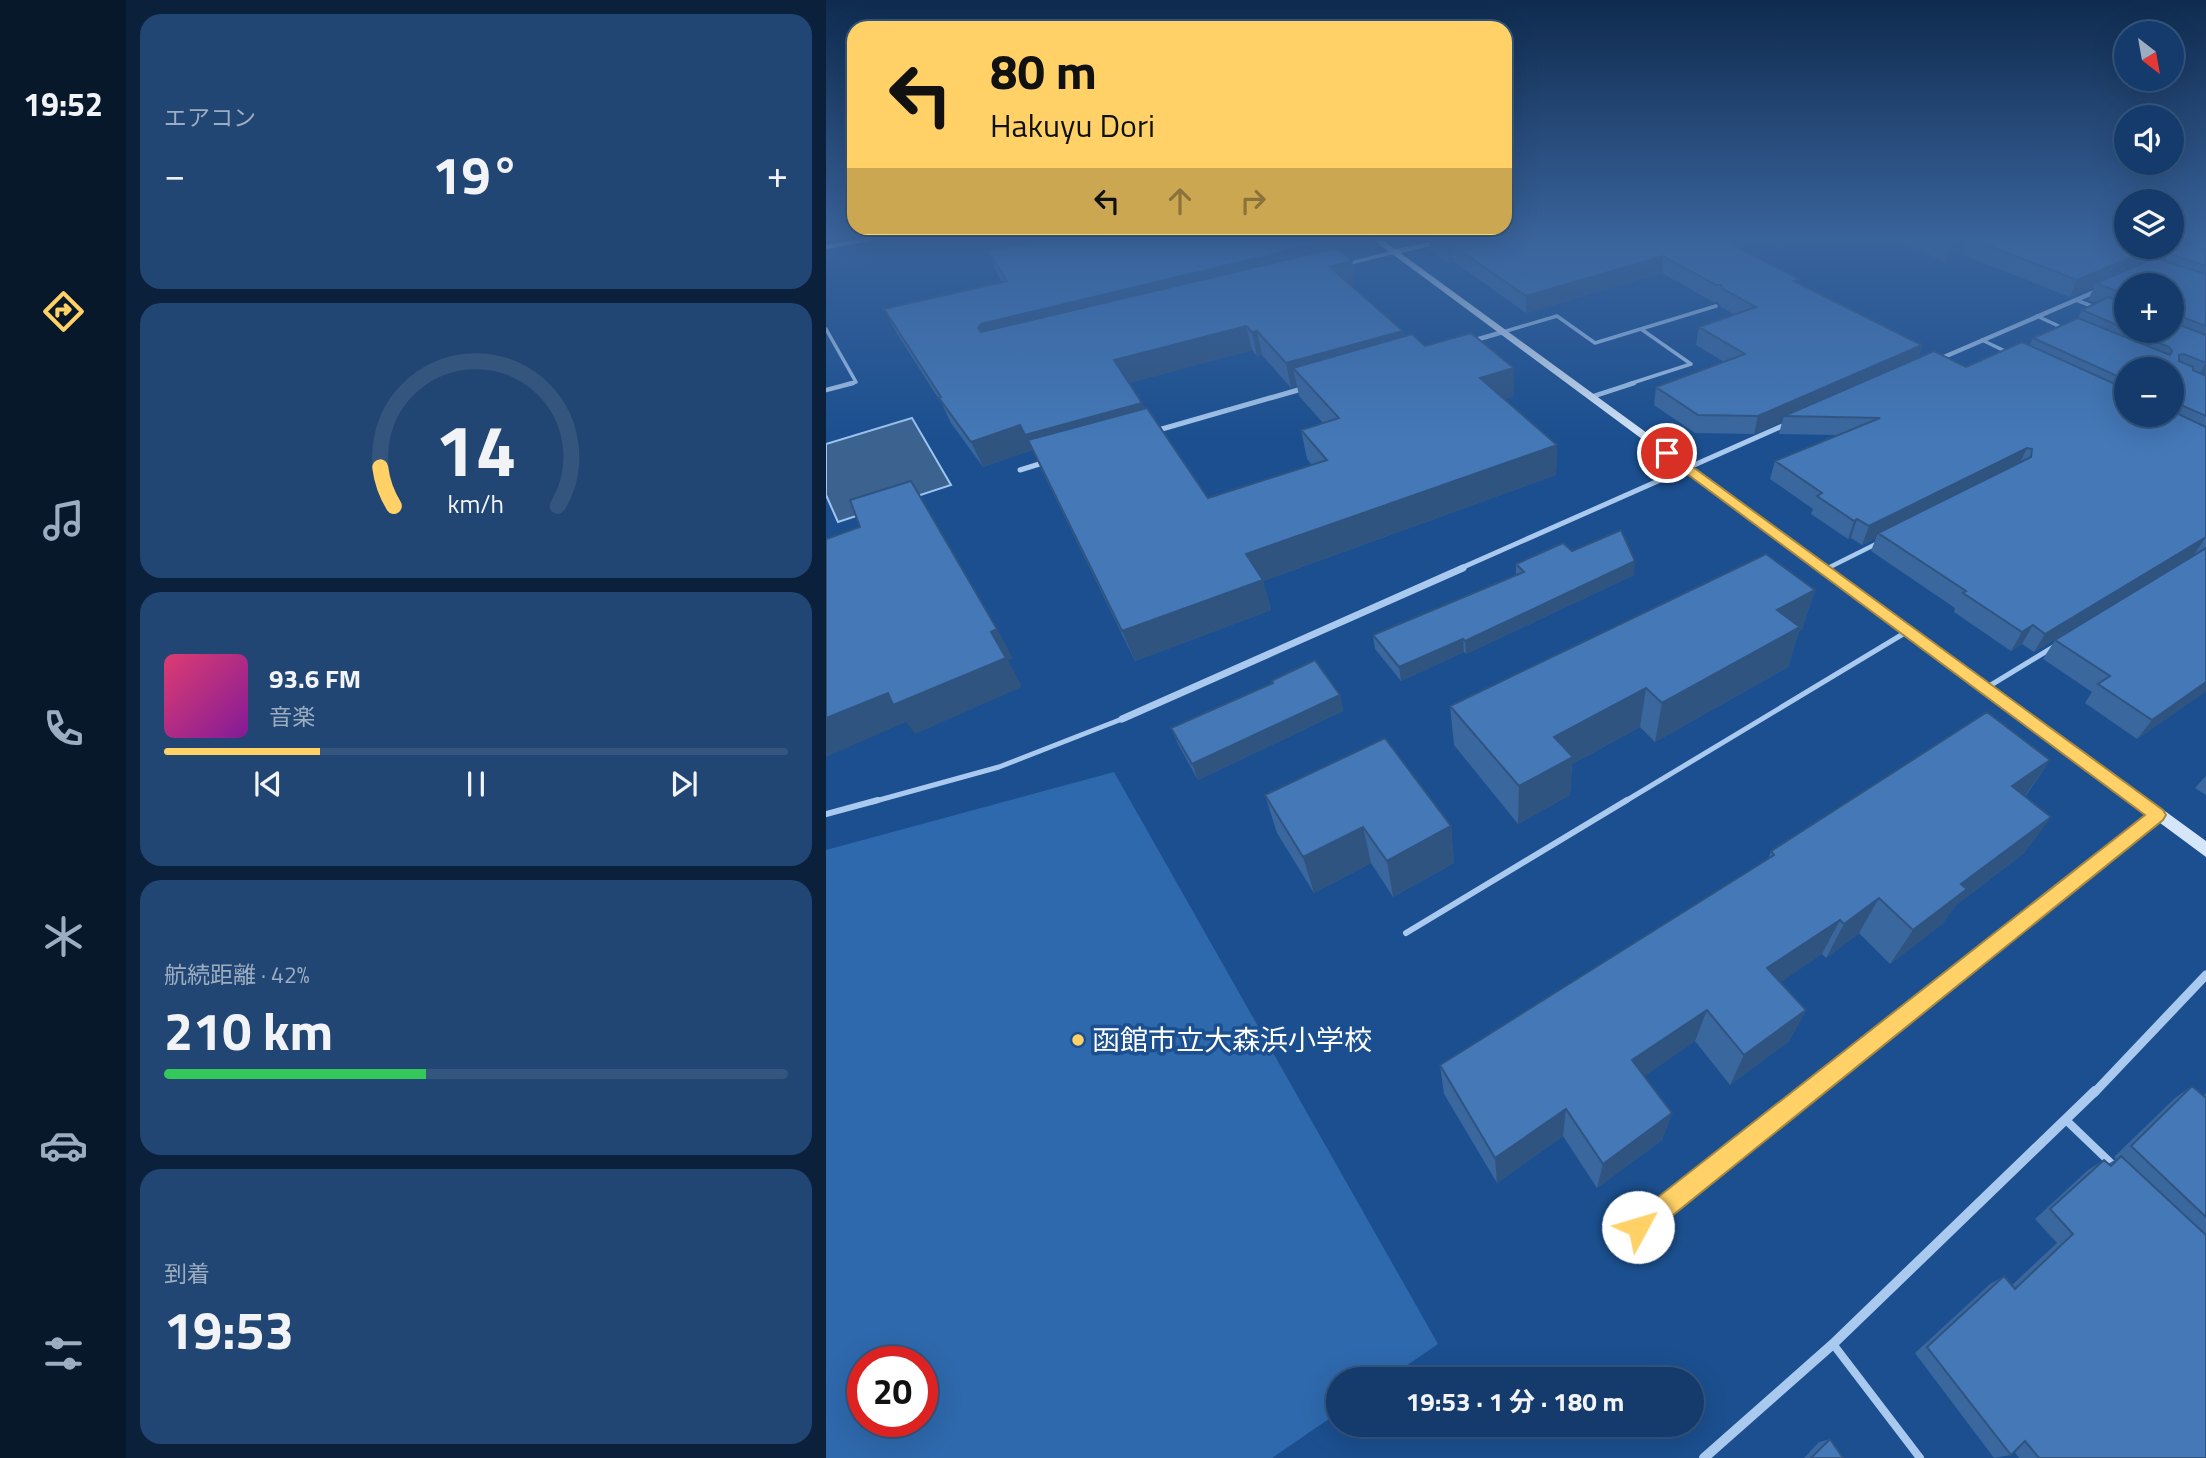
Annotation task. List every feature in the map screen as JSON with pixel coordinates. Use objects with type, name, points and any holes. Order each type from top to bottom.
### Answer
[{"type":"street","points":[[1465,304],[2206,850]]},
{"type":"street","points":[[1933,361],[2066,304]]},
{"type":"street","points":[[1463,344],[1503,332]]},
{"type":"street","points":[[1154,431],[1315,386]]},
{"type":"street","points":[[1122,719],[1797,420]]},
{"type":"street","points":[[1020,470],[1047,462]]},
{"type":"street","points":[[1704,1458],[1833,1344],[2067,1121],[2206,975]]},
{"type":"lane","points":[[2086,304],[2101,310]]},
{"type":"lane","points":[[1503,332],[1558,316],[1595,343],[1716,306]]},
{"type":"lane","points":[[2037,316],[2073,332]]},
{"type":"lane","points":[[826,329],[856,382],[826,390]]},
{"type":"lane","points":[[1591,397],[1692,364],[1641,329]]},
{"type":"lane","points":[[1982,340],[2018,357]]},
{"type":"lane","points":[[1825,570],[1886,539]]},
{"type":"lane","points":[[1406,933],[1908,631]]},
{"type":"lane","points":[[1986,688],[2067,639]]},
{"type":"lane","points":[[826,814],[999,767],[1122,719]]},
{"type":"lane","points":[[1638,1227],[2157,815]]},
{"type":"lane","points":[[2067,1121],[2126,1178]]},
{"type":"lane","points":[[1833,1344],[1920,1458]]},
{"type":"shaded area","points":[[912,418],[951,485],[838,522],[826,495],[826,444]]},
{"type":"shaded area","name":"函館市立大森浜小学校","points":[[1114,772],[1438,1344],[1404,1367],[1326,1367],[1326,1421],[1272,1458],[826,1458],[826,850]]},
{"type":"building","points":[[906,304],[1064,304],[981,324],[978,328],[981,332],[1099,304],[1372,304],[1403,331],[1286,363],[1257,331],[1252,332],[1246,326],[1114,360],[1142,403],[1025,435],[1020,425],[971,442],[939,398],[941,397],[884,309]]},
{"type":"building","points":[[1751,304],[1840,304],[1922,345],[1758,416],[1698,415],[1656,387],[1745,354],[1699,327],[1756,307]]},
{"type":"building","points":[[2094,304],[2114,304],[2114,324],[2082,310]]},
{"type":"building","points":[[2184,304],[2206,304],[2206,326],[2184,318]]},
{"type":"building","points":[[2078,318],[2114,332],[2114,343],[2140,343],[2170,355],[2172,351],[2169,347],[2160,343],[2184,343],[2184,327],[2206,335],[2206,363],[2184,354],[2179,357],[2114,357],[2114,375],[2033,338]]},
{"type":"building","points":[[1471,333],[1514,368],[1480,378],[1557,445],[1246,554],[1263,580],[1122,631],[1028,440],[1147,408],[1208,498],[1327,460],[1301,430],[1339,418],[1293,368],[1412,334],[1425,346]]},
{"type":"building","points":[[2022,342],[2114,384],[2114,427],[2184,427],[2184,417],[2206,427],[2206,537],[2045,634],[2033,625],[2022,632],[1878,533],[2031,457],[2032,449],[2027,448],[1869,526],[1857,519],[1854,521],[1817,496],[1822,493],[1775,461],[1880,418],[1784,416],[1934,351],[1966,367]]},
{"type":"building","points":[[2184,363],[2206,376],[2206,416],[2184,406]]},
{"type":"building","points":[[911,481],[997,629],[991,632],[1006,658],[893,705],[888,693],[826,718],[826,539],[860,527],[850,500]]},
{"type":"building","points":[[1621,530],[1635,561],[1465,641],[1463,639],[1399,667],[1373,635],[1524,572],[1516,564],[1563,543],[1572,551]]},
{"type":"building","points":[[2206,548],[2206,682],[2152,720],[2098,684],[2110,676],[2055,640]]},
{"type":"building","points":[[1766,554],[1815,590],[1777,610],[1800,627],[1662,703],[1646,688],[1554,737],[1573,757],[1519,786],[1450,706]]},
{"type":"building","points":[[1315,660],[1340,695],[1192,764],[1171,728],[1273,683],[1271,681]]},
{"type":"building","points":[[1987,712],[2050,760],[2012,786],[2051,817],[1961,884],[1967,889],[1913,930],[1879,898],[1844,924],[1840,920],[1767,968],[1806,1010],[1744,1055],[1707,1010],[1632,1060],[1672,1113],[1603,1164],[1566,1109],[1495,1158],[1440,1065],[1774,855],[1771,851]]},
{"type":"building","points":[[1385,738],[1451,826],[1387,861],[1363,827],[1303,857],[1265,795]]},
{"type":"building","points":[[2192,1086],[2206,1098],[2206,1217],[2131,1146]]},
{"type":"building","points":[[2121,1156],[2206,1235],[2206,1458],[2039,1458],[2025,1441],[2011,1455],[1927,1347],[2004,1276],[2015,1289],[2073,1234],[2050,1209],[2104,1160],[2111,1166]]},
{"type":"building","points":[[1830,1439],[1843,1458],[1811,1458]]},
{"type":"place","name":"函館市立大森浜小学校","points":[[1078,1040]]},
{"type":"route","points":[[1638,1227],[2157,815],[1667,453]]}]
